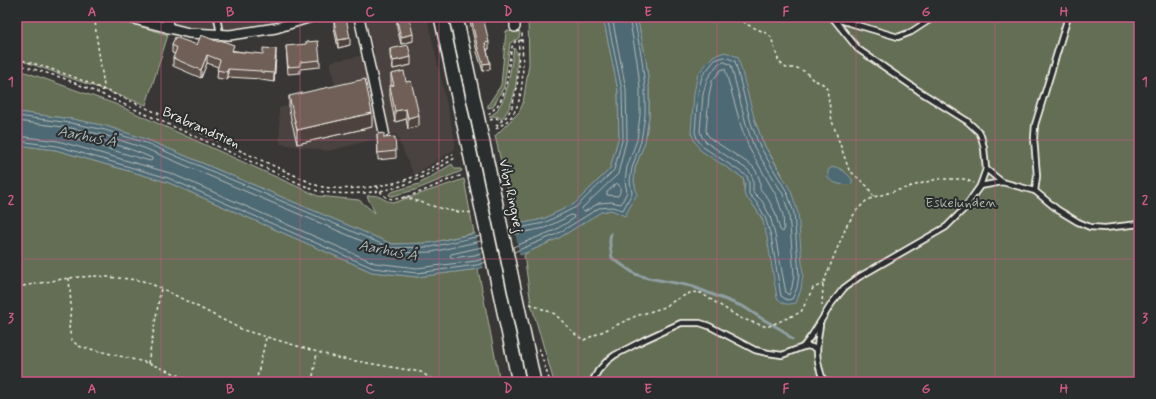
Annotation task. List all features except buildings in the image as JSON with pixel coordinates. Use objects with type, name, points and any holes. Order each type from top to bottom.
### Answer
[{"type":"main road","points":[[441,17],[519,382]]},
{"type":"main road","name":"Viby Ringvej","points":[[456,17],[484,120],[501,225],[534,382]]},
{"type":"main road","points":[[521,319],[541,382]]},
{"type":"street","points":[[126,17],[188,33],[230,35],[276,28],[311,17]]},
{"type":"street","points":[[167,17],[168,28]]},
{"type":"street","points":[[359,17],[384,132]]},
{"type":"street","points":[[515,17],[515,27]]},
{"type":"lane","points":[[217,17],[220,34]]},
{"type":"lane","points":[[832,18],[898,37],[910,32],[934,17]]},
{"type":"lane","points":[[1036,191],[1037,176],[1034,138],[1035,125],[1068,17]]},
{"type":"lane","points":[[803,347],[832,302],[844,288],[859,277],[946,227],[963,210],[980,186],[986,169],[982,141],[979,132],[974,126],[919,91],[858,49],[832,18]]},
{"type":"lane","points":[[844,32],[846,26],[850,23]]},
{"type":"lane","points":[[986,169],[1002,182],[1036,191],[1058,210],[1078,222],[1090,227],[1105,228],[1139,224]]},
{"type":"lane","points":[[980,186],[1002,182]]},
{"type":"lane","points":[[820,321],[817,360],[824,382]]},
{"type":"lane","points":[[592,382],[598,370],[615,355],[681,323],[694,322],[709,326],[755,350],[768,354],[782,355],[808,346],[817,349]]},
{"type":"path","points":[[95,17],[96,33],[104,81],[101,94]]},
{"type":"path","points":[[739,17],[748,25],[766,33],[771,37],[778,62],[786,68],[798,68],[806,72],[812,79],[823,84],[827,89],[832,121],[850,170],[867,186],[874,197]]},
{"type":"path","points":[[484,120],[495,110],[500,102],[504,92],[512,48],[516,41],[519,40]]},
{"type":"path","points":[[496,126],[507,116],[512,107],[517,87],[519,40]]},
{"type":"path","points":[[496,129],[510,119],[515,112],[518,103],[522,79],[522,40],[519,40]]},
{"type":"path","points":[[17,59],[74,77],[103,89],[279,169],[321,186],[333,188],[358,188],[395,183],[413,177],[453,154]]},
{"type":"path","name":"Brabrandstien","points":[[17,64],[63,78],[101,94],[314,190],[337,193],[380,191],[411,182],[455,158]]},
{"type":"path","points":[[484,120],[497,118],[500,123]]},
{"type":"path","name":"Brabrandstien","points":[[380,191],[386,197],[390,198],[404,197],[460,175],[474,172]]},
{"type":"path","points":[[820,321],[824,284],[834,256],[847,226],[857,210],[866,201],[874,197],[937,179],[964,179],[980,186]]},
{"type":"path","points":[[378,186],[380,191]]},
{"type":"path","points":[[404,197],[457,212],[467,213],[483,210]]},
{"type":"path","points":[[17,287],[69,278],[97,276],[130,278],[144,281],[161,288],[243,330],[266,338],[338,358],[421,372],[436,382]]},
{"type":"path","points":[[69,278],[71,305],[69,330],[72,340],[78,346],[148,363],[191,381],[201,382]]},
{"type":"path","points":[[518,304],[529,304],[555,314],[577,336],[584,340],[636,316],[665,307],[692,292],[701,293],[740,318],[767,327],[801,312],[806,305],[813,288],[824,284]]},
{"type":"path","points":[[148,363],[161,288]]},
{"type":"path","points":[[256,382],[266,338]]},
{"type":"path","points":[[312,382],[317,352]]},
{"type":"shaded area","points":[[110,17],[334,17],[266,36],[221,40],[168,35]]},
{"type":"shaded area","points":[[365,17],[427,17],[455,140],[455,149],[414,175],[396,134],[328,151],[280,144],[279,108],[337,93],[330,62],[375,53]]},
{"type":"green space","points":[[17,17],[110,17],[168,35],[146,105],[17,59]]},
{"type":"green space","points":[[447,17],[450,17],[497,236],[494,236]]},
{"type":"green space","points":[[528,17],[603,17],[618,90],[619,136],[610,169],[574,204],[543,219],[516,225],[495,136],[519,112],[523,103],[529,64]]},
{"type":"green space","name":"Eskelunden","points":[[637,17],[1139,17],[1139,382],[554,382],[531,304],[524,255],[559,238],[600,212],[611,210],[636,194],[634,181],[635,168],[645,142],[649,116],[649,88],[646,59]],"holes":[[[755,121],[763,143],[782,174],[763,222],[744,191],[743,178]]]},
{"type":"green space","points":[[506,31],[520,32],[519,38],[510,43],[504,87],[493,107],[488,108],[488,105],[501,85]]},
{"type":"green space","points":[[514,48],[517,52],[517,73],[512,102],[501,120],[499,117],[494,116],[490,118],[490,116],[496,112],[504,98],[508,85]]},
{"type":"green space","points":[[17,69],[115,104],[318,196],[359,200],[375,213],[367,196],[372,195],[390,202],[395,202],[464,179],[474,233],[430,243],[392,244],[148,140],[106,126],[72,119],[17,112]]},
{"type":"green space","points":[[17,145],[56,150],[167,182],[372,272],[417,277],[478,269],[500,382],[17,382]]},
{"type":"green space","points":[[452,164],[455,169],[461,169],[462,171],[415,190],[392,196],[389,194],[391,192],[419,184]]},
{"type":"green space","points":[[501,254],[528,382],[525,382],[498,255]]},
{"type":"water","name":"Aarhus Å","points":[[603,17],[637,17],[646,59],[649,88],[649,116],[645,142],[635,168],[634,181],[637,194],[625,216],[611,210],[601,212],[559,238],[528,252],[478,269],[417,277],[372,272],[167,182],[56,150],[17,145],[17,112],[72,119],[106,126],[148,140],[392,244],[430,243],[543,219],[574,204],[610,169],[619,136],[618,90]]},
{"type":"water","points":[[725,52],[738,57],[755,121],[763,143],[791,191],[798,213],[803,275],[801,289],[796,303],[786,304],[777,298],[767,237],[762,218],[745,196],[745,183],[743,178],[700,150],[691,132],[694,93],[698,74],[713,56]]},
{"type":"water","points":[[835,167],[842,170],[852,179],[852,184],[839,184],[828,178],[828,171],[830,168]]},
{"type":"pier","points":[[513,223],[520,257],[484,269],[475,231]]},
{"type":"waterway","points":[[611,234],[610,243],[612,258],[635,274],[691,286],[744,307],[782,330],[792,339]]}]
